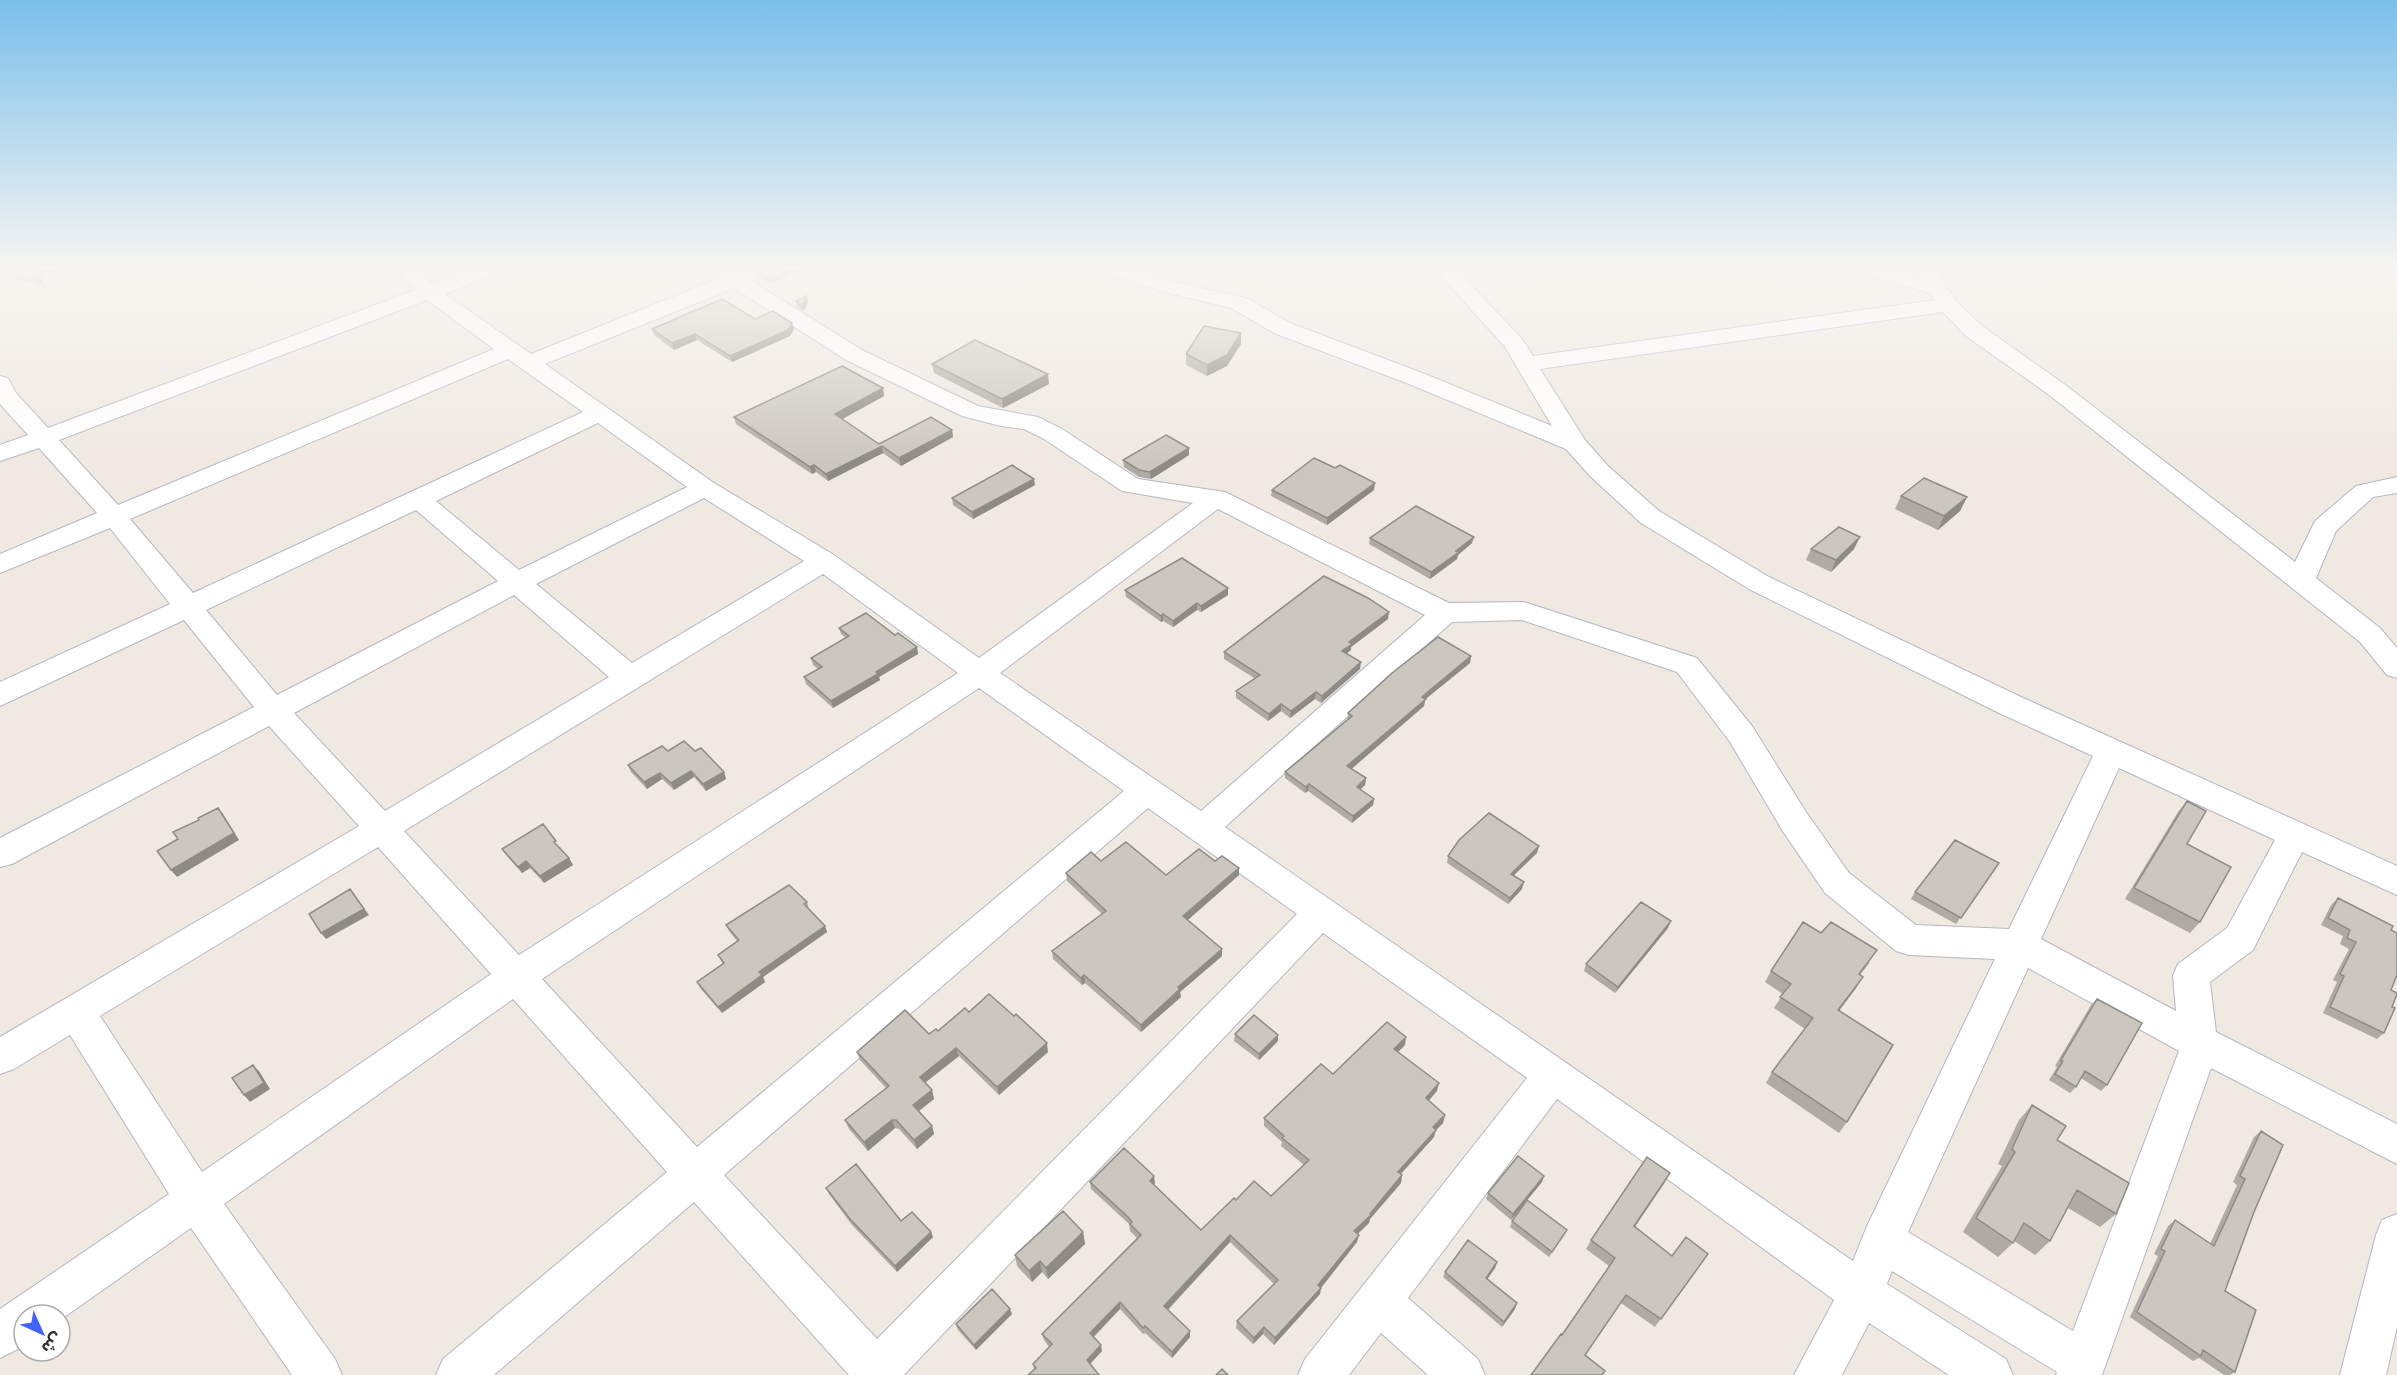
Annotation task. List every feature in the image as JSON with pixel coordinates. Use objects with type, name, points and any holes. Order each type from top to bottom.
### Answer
[{"type":"street","points":[[0,454],[313,334]]},
{"type":"street","points":[[487,334],[705,488],[824,561],[979,673],[1148,789],[1862,1293],[1990,1375]]},
{"type":"street","points":[[0,564],[113,516],[579,334]]},
{"type":"street","points":[[824,334],[854,355],[970,411],[1001,419],[1030,422],[1053,434],[1131,486],[1216,498],[1445,613],[1524,611],[1687,664],[1741,734],[1794,821],[1837,883],[1909,940],[2019,945],[2200,1043],[2397,1145]]},
{"type":"street","points":[[1298,334],[1417,379],[1575,444]]},
{"type":"street","points":[[1505,334],[1514,344],[1575,444],[1599,471],[1650,517],[1759,583],[2111,752],[2397,881]]},
{"type":"street","points":[[1526,364],[1688,334]]},
{"type":"street","points":[[1978,334],[2056,389],[2370,634],[2397,668]]},
{"type":"street","points":[[0,383],[5,395],[113,516],[273,710],[876,1374],[1321,912]]},
{"type":"street","points":[[0,696],[599,414]]},
{"type":"street","points":[[2301,580],[2324,527],[2365,491],[2397,485]]},
{"type":"street","points":[[0,854],[518,582],[705,488]]},
{"type":"street","points":[[47,1303],[516,978],[979,673],[1216,498]]},
{"type":"street","points":[[418,499],[630,678]]},
{"type":"street","points":[[0,1057],[824,561]]},
{"type":"street","points":[[1203,828],[1445,613]]},
{"type":"street","points":[[1817,1375],[1862,1293],[1882,1241],[2111,752]]},
{"type":"street","points":[[459,1375],[1148,789]]},
{"type":"street","points":[[1882,1241],[2081,1369],[2200,1043],[2191,975],[2241,939],[2294,835]]},
{"type":"street","points":[[76,1011],[196,1200],[319,1375]]},
{"type":"street","points":[[1321,1375],[1553,1074]]},
{"type":"street","points":[[2363,1375],[2397,1235]]},
{"type":"street","points":[[1378,1301],[1462,1375]]},
{"type":"building","points":[[659,334],[695,334],[672,343]]},
{"type":"building","points":[[695,334],[779,334],[730,356]]},
{"type":"building","points":[[1199,334],[1240,334],[1227,355],[1207,365],[1186,354]]},
{"type":"building","points":[[975,340],[1048,374],[1002,399],[932,364]]},
{"type":"building","points":[[842,366],[883,388],[835,414],[879,444],[931,417],[952,430],[899,458],[882,446],[826,474],[814,465],[810,467],[734,417]]},
{"type":"building","points":[[1166,435],[1189,448],[1150,472],[1139,470],[1123,460]]},
{"type":"building","points":[[1314,458],[1335,468],[1340,465],[1375,483],[1327,518],[1272,490]]},
{"type":"building","points":[[1012,465],[1034,479],[972,512],[952,498]]},
{"type":"building","points":[[1924,478],[1967,497],[1944,516],[1901,496]]},
{"type":"building","points":[[1416,506],[1474,537],[1456,551],[1459,552],[1431,572],[1370,538]]},
{"type":"building","points":[[1839,527],[1860,537],[1836,560],[1811,549]]},
{"type":"building","points":[[1182,558],[1228,588],[1201,606],[1197,603],[1173,621],[1163,614],[1161,616],[1125,590]]},
{"type":"building","points":[[1324,576],[1368,598],[1389,612],[1349,642],[1352,644],[1342,651],[1361,662],[1322,696],[1316,692],[1291,711],[1281,704],[1269,714],[1236,691],[1260,675],[1224,652]]},
{"type":"building","points":[[866,613],[895,635],[898,633],[917,647],[876,672],[878,674],[831,701],[804,677],[822,667],[811,658],[849,636],[839,628]]},
{"type":"building","points":[[1438,637],[1471,656],[1422,697],[1426,699],[1347,766],[1366,778],[1357,787],[1374,799],[1353,816],[1309,784],[1306,787],[1285,772],[1352,716],[1348,713],[1392,673]]},
{"type":"building","points":[[684,741],[695,751],[701,748],[724,772],[703,784],[691,771],[671,783],[660,773],[644,782],[628,765],[662,746],[668,751]]},
{"type":"building","points":[[2187,801],[2206,811],[2187,844],[2231,867],[2200,922],[2134,888]]},
{"type":"building","points":[[218,808],[234,833],[171,870],[157,851],[178,839],[173,832]]},
{"type":"building","points":[[1489,813],[1539,846],[1511,874],[1524,882],[1510,898],[1448,856],[1459,840]]},
{"type":"building","points":[[543,824],[556,841],[554,842],[569,858],[540,876],[526,861],[518,867],[502,849]]},
{"type":"building","points":[[1955,840],[1999,863],[1961,918],[1915,892]]},
{"type":"building","points":[[1126,842],[1166,875],[1199,849],[1215,861],[1222,856],[1239,868],[1183,916],[1222,949],[1178,987],[1180,989],[1141,1025],[1084,975],[1081,978],[1052,951],[1106,911],[1066,873],[1091,852],[1101,861]]},
{"type":"building","points":[[789,885],[807,902],[804,904],[825,926],[759,972],[762,975],[718,1007],[697,982],[724,963],[718,955],[739,940],[726,925]]},
{"type":"building","points":[[350,889],[364,909],[321,933],[309,914]]},
{"type":"building","points":[[2338,898],[2393,926],[2391,930],[2397,933],[2397,975],[2391,990],[2397,994],[2392,1007],[2395,1008],[2384,1033],[2330,1007],[2344,976],[2340,974],[2356,942],[2347,938],[2350,930],[2328,918]]},
{"type":"building","points":[[1641,902],[1671,921],[1618,987],[1586,964]]},
{"type":"building","points":[[1803,922],[1821,933],[1831,922],[1877,950],[1859,974],[1863,977],[1838,1010],[1893,1045],[1847,1122],[1772,1072],[1813,1018],[1780,997],[1791,984],[1771,971]]},
{"type":"building","points":[[989,994],[1014,1016],[1016,1014],[1047,1043],[997,1087],[956,1048],[920,1077],[932,1090],[913,1105],[932,1126],[914,1140],[896,1120],[892,1120],[864,1142],[845,1120],[889,1086],[857,1052],[905,1010],[929,1034],[936,1029],[938,1031],[965,1008],[969,1012]]},
{"type":"building","points":[[2097,999],[2142,1023],[2107,1085],[2085,1071],[2076,1087],[2055,1074]]},
{"type":"building","points":[[1254,1015],[1278,1035],[1259,1054],[1235,1034]]},
{"type":"building","points":[[1387,1022],[1406,1037],[1394,1049],[1439,1083],[1426,1098],[1445,1115],[1433,1127],[1436,1130],[1398,1172],[1402,1175],[1371,1215],[1354,1231],[1359,1235],[1318,1285],[1321,1288],[1275,1338],[1264,1327],[1254,1338],[1237,1321],[1278,1280],[1230,1235],[1164,1306],[1190,1331],[1172,1352],[1145,1326],[1143,1328],[1120,1302],[1090,1333],[1101,1345],[1087,1360],[1099,1375],[1028,1375],[1036,1368],[1033,1364],[1052,1344],[1042,1334],[1141,1235],[1130,1224],[1132,1222],[1128,1217],[1090,1182],[1124,1148],[1154,1176],[1150,1181],[1201,1230],[1254,1181],[1271,1196],[1309,1160],[1282,1138],[1284,1136],[1264,1118],[1321,1064],[1333,1074]]},
{"type":"building","points":[[253,1065],[264,1083],[244,1095],[232,1078]]},
{"type":"building","points":[[2032,1105],[2066,1126],[2057,1140],[2129,1183],[2116,1214],[2077,1190],[2050,1241],[2024,1223],[2013,1243],[1976,1218],[2015,1152],[2012,1149]]},
{"type":"building","points":[[2261,1131],[2283,1145],[2254,1212],[2225,1291],[2256,1310],[2235,1372],[2203,1350],[2201,1356],[2137,1312],[2165,1251],[2161,1249],[2175,1220],[2214,1246],[2245,1179],[2240,1176]]},
{"type":"building","points":[[1518,1156],[1544,1176],[1513,1214],[1488,1193]]},
{"type":"building","points":[[1647,1157],[1670,1173],[1634,1226],[1672,1256],[1686,1237],[1708,1254],[1661,1319],[1626,1295],[1585,1355],[1605,1371],[1602,1375],[1531,1375],[1562,1335],[1615,1258],[1591,1240]]},
{"type":"building","points":[[856,1164],[901,1221],[912,1212],[931,1232],[895,1266],[850,1219],[826,1188]]},
{"type":"building","points":[[1527,1200],[1567,1230],[1552,1252],[1512,1221]]},
{"type":"building","points":[[1063,1211],[1083,1232],[1046,1268],[1040,1261],[1029,1271],[1015,1255]]},
{"type":"building","points":[[1468,1240],[1497,1262],[1486,1278],[1517,1303],[1504,1322],[1445,1272]]},
{"type":"building","points":[[992,1289],[1010,1309],[974,1345],[956,1324]]},
{"type":"building","points":[[1222,1369],[1228,1375],[1216,1375]]}]
